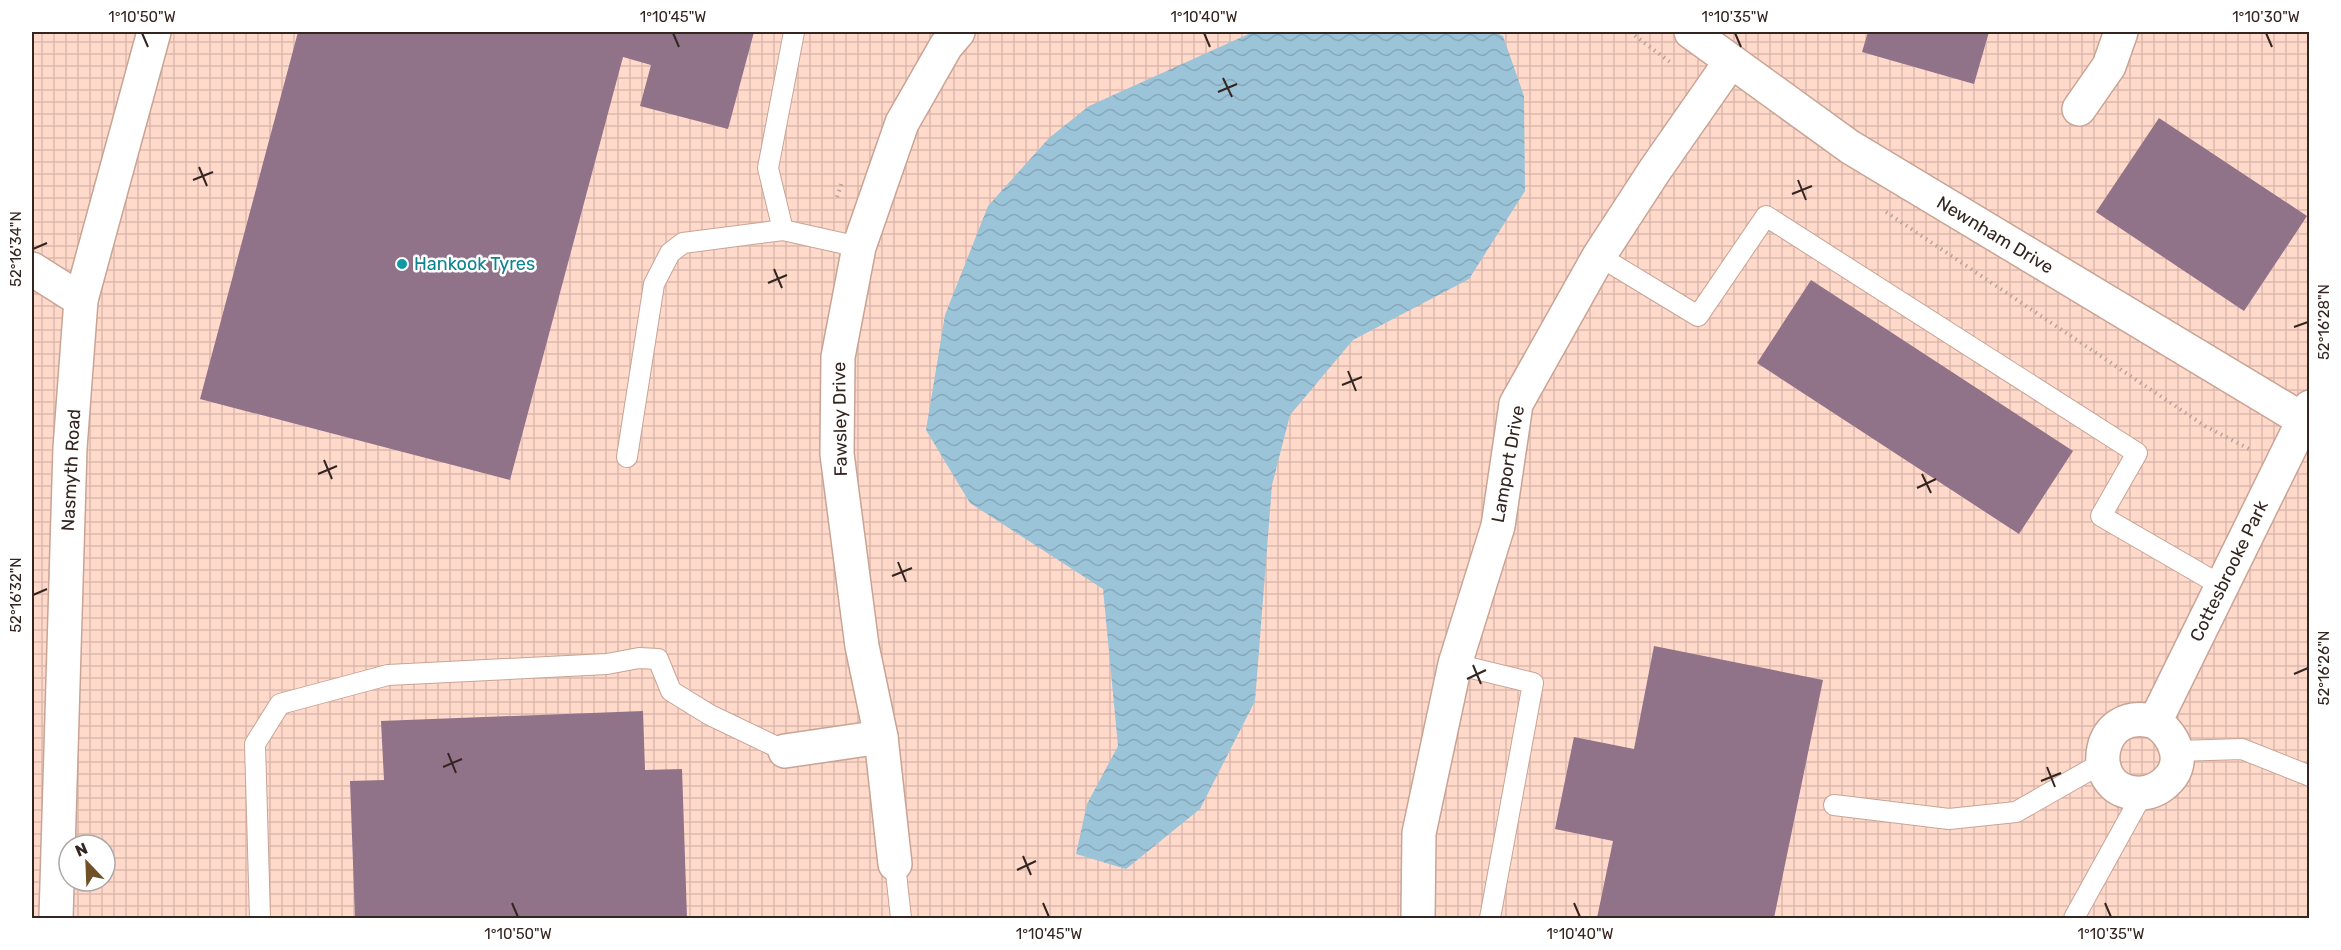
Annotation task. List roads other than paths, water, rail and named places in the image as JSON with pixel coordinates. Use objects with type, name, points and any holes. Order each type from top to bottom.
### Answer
[{"type":"street","name":"Nasmyth Road","points":[[56,918],[70,448],[81,300],[154,32]]},
{"type":"street","name":"Fawsley Drive","points":[[895,864],[881,737],[862,646],[837,454],[838,357],[859,247],[902,123],[946,46],[958,32]]},
{"type":"street","name":"Newnham Drive","points":[[1691,32],[1850,147],[2307,418]]},
{"type":"street","points":[[2079,109],[2109,66],[2121,32]]},
{"type":"street","name":"Lamport Drive","points":[[1418,918],[1419,833],[1455,664],[1498,526],[1516,404],[1599,256],[1655,170],[1731,61]]},
{"type":"street","points":[[32,268],[81,300]]},
{"type":"street","name":"Cottesbrooke Park","points":[[2155,722],[2281,465],[2307,418]]},
{"type":"street","points":[[2144,718],[2155,722],[2166,729],[2173,738],[2177,751],[2175,770],[2168,781],[2158,789],[2143,794],[2130,793],[2118,787],[2107,776],[2102,763],[2102,750],[2109,733],[2119,724],[2131,719],[2144,718]]},
{"type":"street","points":[[785,751],[881,737]]},
{"type":"lane","points":[[783,230],[768,168],[794,32]]},
{"type":"lane","points":[[1599,256],[1698,316],[1766,216],[2137,453],[2101,516],[2222,586]]},
{"type":"lane","points":[[627,457],[654,284],[670,253],[683,243],[783,230],[859,247]]},
{"type":"lane","points":[[260,918],[255,744],[280,704],[388,675],[607,664],[639,658],[658,659],[671,691],[710,715],[785,751]]},
{"type":"lane","points":[[1455,664],[1533,683],[1490,918]]},
{"type":"lane","points":[[2177,751],[2242,749],[2310,776]]},
{"type":"lane","points":[[1834,805],[1949,819],[2016,812],[2102,763]]},
{"type":"lane","points":[[2074,918],[2143,794]]},
{"type":"lane","points":[[895,864],[901,918]]},
{"type":"water","points":[[1253,32],[1495,32],[1503,36],[1524,96],[1525,191],[1469,279],[1353,340],[1290,415],[1272,485],[1255,701],[1200,809],[1126,869],[1076,854],[1087,804],[1118,746],[1103,589],[970,503],[926,430],[945,315],[988,206],[1049,138],[1089,106]]},
{"type":"place","name":"Hankook Tyres","points":[[402,264]]}]
